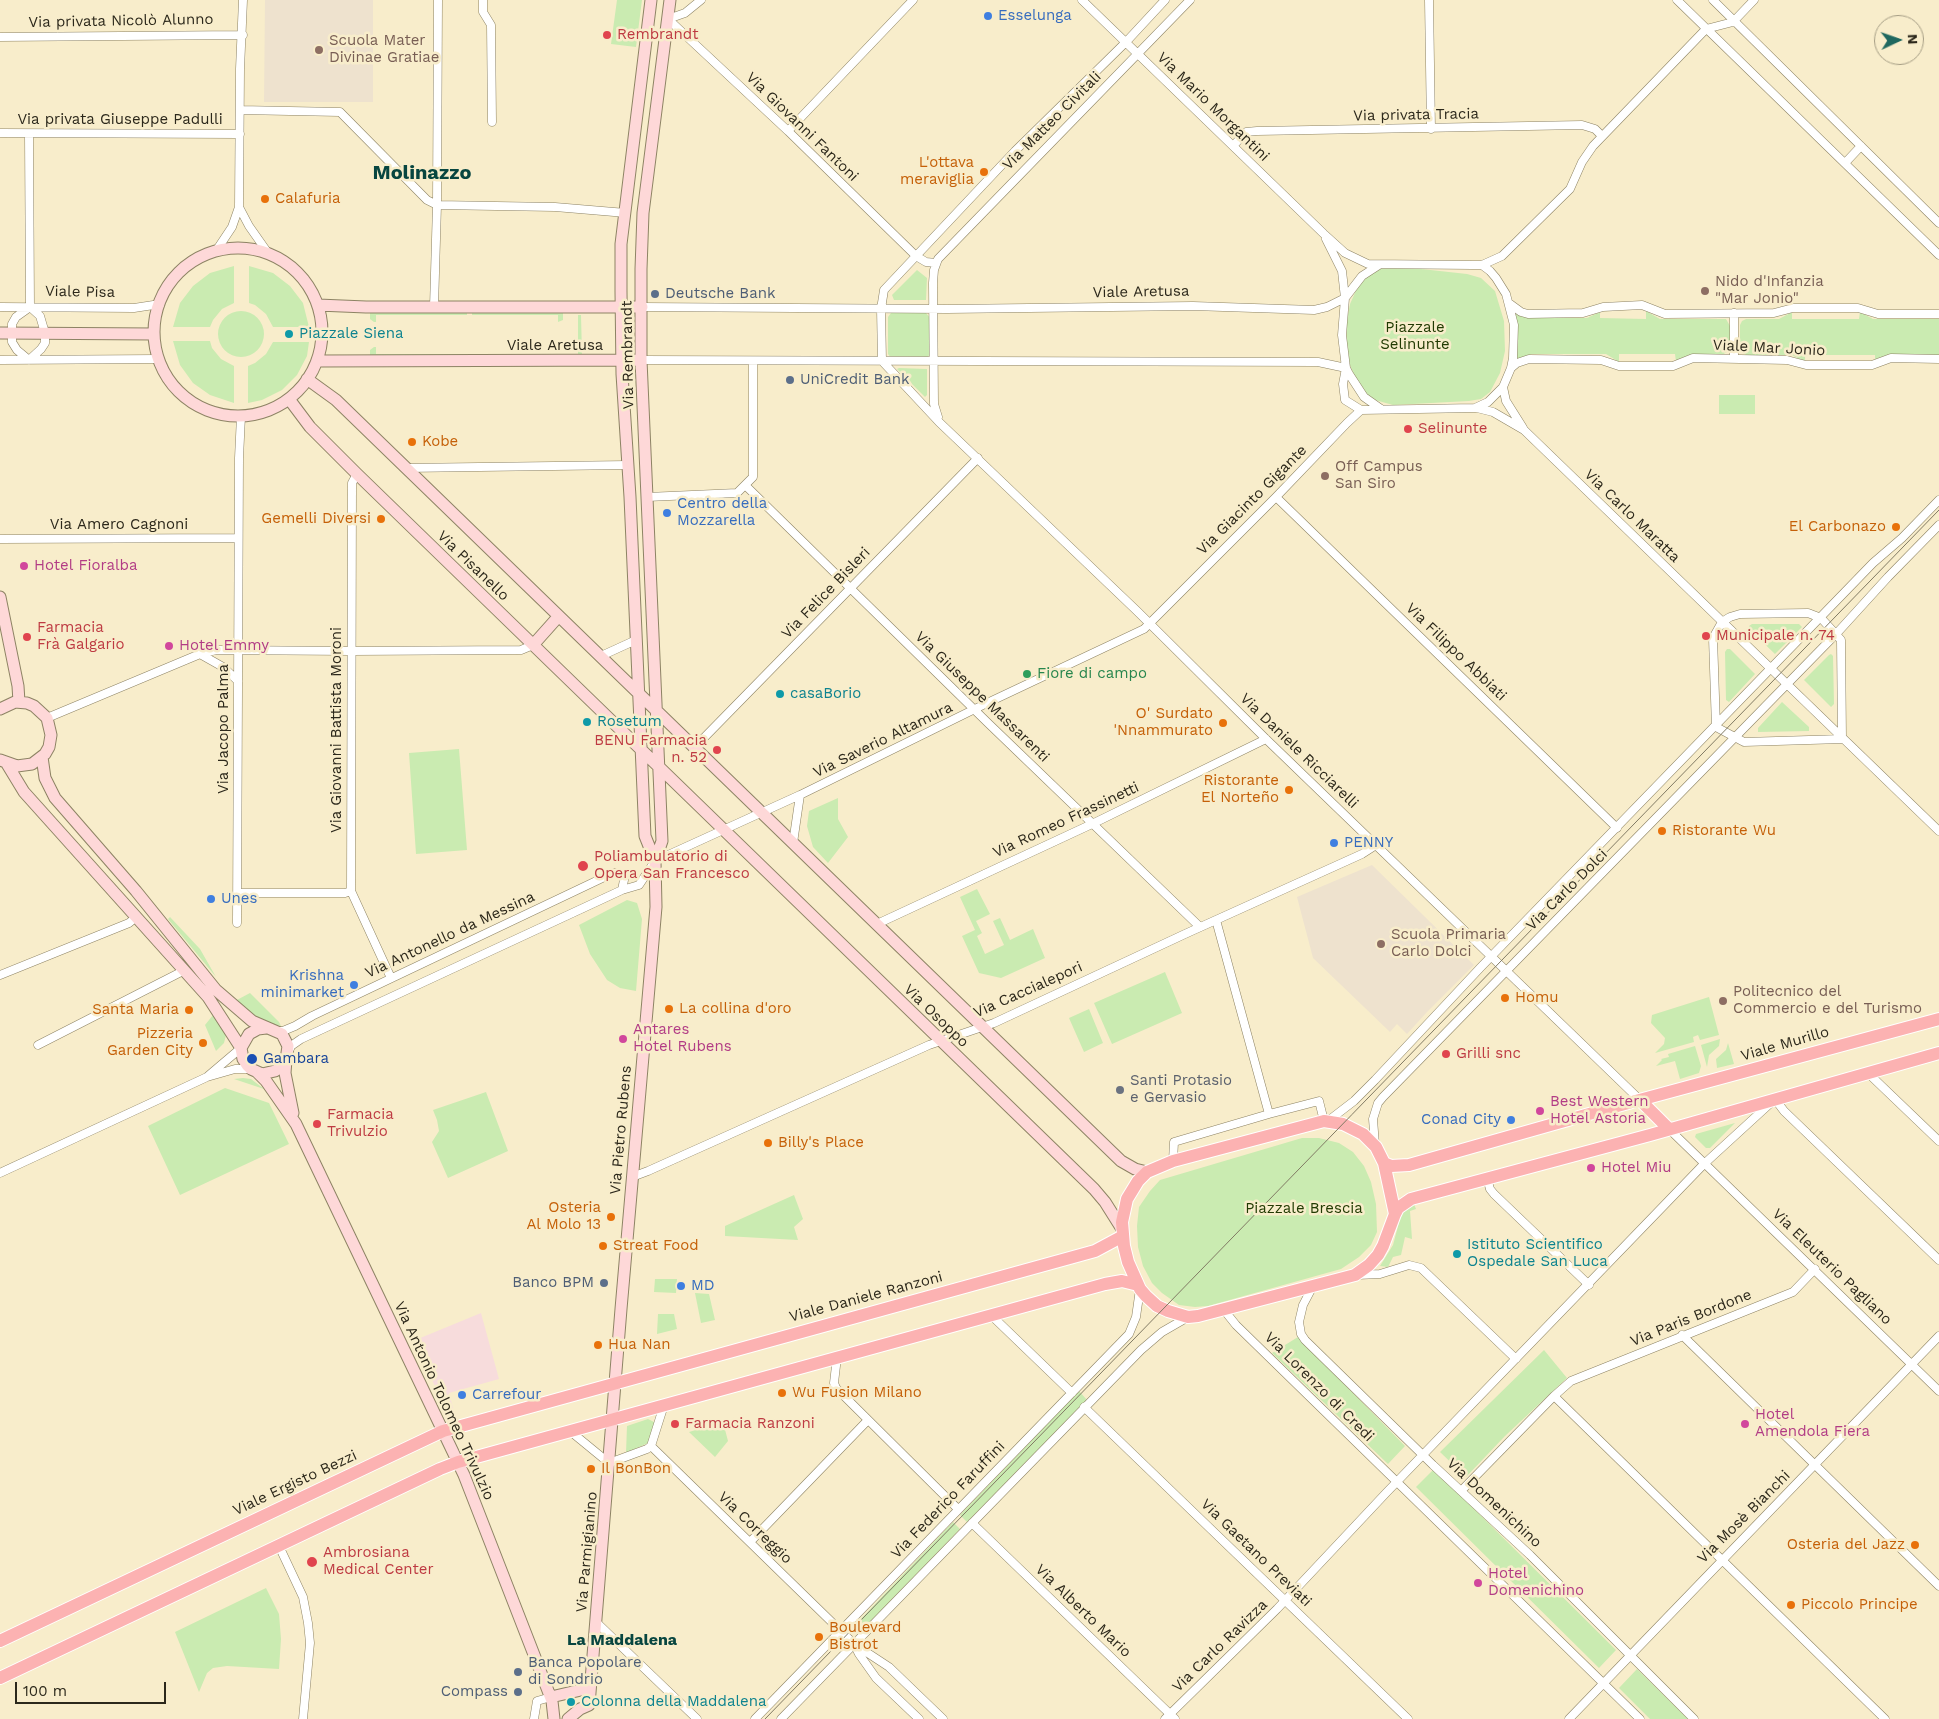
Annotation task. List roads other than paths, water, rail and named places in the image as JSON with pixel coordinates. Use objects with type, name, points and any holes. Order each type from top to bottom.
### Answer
[{"type":"main road","name":"Viale Murillo","points":[[1385,1168],[1409,1165],[1939,1019]]},
{"type":"main road","points":[[1395,1214],[1385,1168],[1376,1147],[1362,1134],[1347,1126],[1326,1121],[1172,1161],[1148,1172],[1138,1181],[1128,1199],[1123,1213],[1122,1233],[1128,1262],[1139,1287],[1157,1306],[1188,1317],[1224,1310],[1355,1275],[1378,1256],[1398,1208],[1410,1199],[1669,1129],[1774,1098],[1869,1074],[1939,1053]]},
{"type":"main road","points":[[1640,1100],[1669,1129]]},
{"type":"main road","name":"Viale Daniele Ranzoni","points":[[616,1383],[1096,1251],[1122,1233]]},
{"type":"main road","points":[[0,1678],[458,1462],[1105,1284],[1122,1281],[1139,1287]]},
{"type":"main road","name":"Viale Ergisto Bezzi","points":[[0,1641],[443,1431],[616,1383]]},
{"type":"street","points":[[216,251],[232,227],[239,207],[240,70],[243,0]]},
{"type":"street","points":[[434,307],[437,205],[438,0]]},
{"type":"street","points":[[483,0],[483,12],[491,25],[492,122]]},
{"type":"street","name":"Via Rembrandt","points":[[651,0],[621,244],[621,361],[628,464],[645,836],[655,862]]},
{"type":"street","name":"Via Rembrandt","points":[[655,862],[662,841],[641,360],[643,213],[670,0]]},
{"type":"street","points":[[668,18],[685,13],[701,0]]},
{"type":"street","points":[[788,131],[913,0]]},
{"type":"street","name":"Via Mario Morgantini","points":[[1082,0],[1324,234],[1352,257],[1368,264],[1380,264]]},
{"type":"street","name":"Via Matteo Civitali","points":[[881,309],[884,290],[1015,151],[1126,42],[1164,0]]},
{"type":"street","name":"Via Matteo Civitali","points":[[936,263],[1028,164],[1190,0]]},
{"type":"street","points":[[1429,0],[1431,129]]},
{"type":"street","points":[[1677,0],[1846,162],[1939,255]]},
{"type":"street","points":[[1713,0],[1733,22],[1939,223]]},
{"type":"street","points":[[1482,266],[1496,278],[1506,294],[1510,304],[1514,336],[1512,368],[1503,387],[1488,402],[1475,408],[1362,410],[1345,400],[1343,384],[1346,368],[1342,335],[1346,298],[1362,276],[1380,264],[1415,263],[1482,266],[1502,256],[1570,189],[1582,162],[1602,136],[1706,28],[1733,22],[1754,0]]},
{"type":"street","name":"Via Giovanni Fantoni","points":[[668,18],[788,131],[916,256]]},
{"type":"street","name":"Via privata Nicolò Alunno","points":[[0,37],[243,34]]},
{"type":"street","points":[[240,110],[340,112],[427,200],[437,205],[555,206],[626,213]]},
{"type":"street","name":"Via privata Tracia","points":[[1233,146],[1246,132],[1252,131],[1582,125],[1595,129],[1602,136]]},
{"type":"street","name":"Via privata Giuseppe Padulli","points":[[0,133],[240,134]]},
{"type":"street","points":[[29,134],[30,307],[40,316],[45,333],[45,343],[29,360]]},
{"type":"street","points":[[1846,162],[1862,146]]},
{"type":"street","points":[[239,207],[249,226],[268,253]]},
{"type":"street","name":"Via Mario Morgantini","points":[[1324,234],[1342,271],[1346,298]]},
{"type":"street","points":[[237,248],[268,253],[286,263],[302,277],[313,294],[318,306],[322,334],[318,361],[308,379],[289,399],[263,412],[241,416],[217,413],[196,404],[174,385],[159,359],[154,334],[160,304],[167,288],[180,272],[197,259],[216,251],[237,248]]},
{"type":"street","points":[[916,256],[926,262],[936,263],[933,274],[934,404],[939,422]]},
{"type":"street","name":"Viale Aretusa","points":[[318,306],[622,306],[881,309],[1193,306],[1314,310],[1327,308],[1346,298]]},
{"type":"street","name":"Viale Pisa","points":[[0,307],[134,308],[160,304]]},
{"type":"street","points":[[1510,304],[1521,312],[1528,314],[1583,313],[1602,307],[1642,306],[1665,314],[1774,313],[1793,308],[1858,308],[1878,314],[1939,314]]},
{"type":"street","points":[[6,333],[16,317],[30,307]]},
{"type":"street","points":[[881,309],[882,361]]},
{"type":"street","points":[[1734,313],[1734,359]]},
{"type":"street","points":[[6,333],[154,334]]},
{"type":"street","points":[[6,333],[17,350],[29,360]]},
{"type":"street","name":"Viale Mar Jonio","points":[[1512,368],[1517,363],[1529,359],[1601,360],[1619,366],[1672,366],[1693,358],[1787,360],[1806,366],[1872,365],[1891,358],[1939,359]]},
{"type":"street","points":[[0,360],[159,359]]},
{"type":"street","name":"Viale Aretusa","points":[[318,361],[1312,362],[1346,368]]},
{"type":"street","points":[[647,497],[737,493],[753,477],[753,361]]},
{"type":"street","name":"Via Daniele Ricciarelli","points":[[882,361],[939,422],[1640,1100]]},
{"type":"street","points":[[1346,368],[1358,391],[1381,409]]},
{"type":"street","name":"Via Pisanello","points":[[308,379],[336,400],[694,748]]},
{"type":"street","name":"Via Carlo Maratta","points":[[1503,387],[1506,401],[1524,430]]},
{"type":"street","name":"Via Pisanello","points":[[289,399],[310,427],[357,474],[604,712],[659,768]]},
{"type":"street","name":"Via Carlo Maratta","points":[[1475,408],[1493,412],[1524,430],[1939,832]]},
{"type":"street","name":"Via Giacinto Gigante","points":[[1150,624],[1354,415],[1362,410]]},
{"type":"street","name":"Via Jacopo Palma","points":[[237,922],[238,538],[241,416]]},
{"type":"street","name":"Via Felice Bisleri","points":[[694,748],[978,458]]},
{"type":"street","points":[[405,468],[628,464]]},
{"type":"street","name":"Via Giovanni Battista Moroni","points":[[357,474],[352,483],[351,891],[352,898],[391,978]]},
{"type":"street","name":"Via Giuseppe Massarenti","points":[[745,485],[1200,927]]},
{"type":"street","name":"Via Filippo Abbiati","points":[[1276,496],[1617,828]]},
{"type":"street","name":"Via Carlo Dolci","points":[[1326,1121],[1354,1102],[1492,956],[1873,563],[1902,538],[1939,500]]},
{"type":"street","name":"Via Carlo Dolci","points":[[1376,1147],[1373,1119],[1378,1103],[1837,633],[1939,525]]},
{"type":"street","name":"Via Amero Cagnoni","points":[[0,539],[238,538]]},
{"type":"street","points":[[0,596],[18,686],[19,702]]},
{"type":"street","points":[[1740,614],[1808,614],[1821,618],[1837,633],[1842,644],[1842,739],[1753,743],[1734,738],[1716,726],[1714,638],[1722,622],[1740,614]]},
{"type":"street","points":[[47,718],[200,654],[216,650],[522,650],[533,645],[558,617]]},
{"type":"street","name":"Via Saverio Altamura","points":[[655,862],[800,795],[1136,633],[1150,624]]},
{"type":"street","points":[[601,656],[636,640]]},
{"type":"street","points":[[200,654],[223,667],[238,681]]},
{"type":"street","points":[[0,708],[11,703],[30,704],[38,708],[47,718],[51,727],[51,739],[42,757],[26,766],[17,766],[4,762]]},
{"type":"street","name":"Via Romeo Frassinetti","points":[[877,924],[1092,824],[1266,739]]},
{"type":"street","name":"Via Osoppo","points":[[694,748],[1121,1161],[1135,1169],[1148,1172]]},
{"type":"street","points":[[42,757],[45,778],[55,798],[149,907],[216,990],[252,1021],[271,1029],[286,1040],[287,1056]]},
{"type":"street","points":[[4,762],[24,792],[208,997],[241,1048],[244,1059],[254,1071]]},
{"type":"street","name":"Via Osoppo","points":[[659,768],[1102,1197],[1122,1233]]},
{"type":"street","points":[[793,843],[800,795]]},
{"type":"street","name":"Via Caccialepori","points":[[632,1177],[940,1040],[982,1027],[1362,854],[1376,845]]},
{"type":"street","points":[[0,1173],[207,1077],[235,1069],[268,1074],[276,1071],[281,1067],[291,1046],[302,1039],[622,890],[639,885],[655,862]]},
{"type":"street","name":"Via Pietro Rubens","points":[[614,1401],[656,907],[655,862]]},
{"type":"street","name":"Via Antonello da Messina","points":[[271,1029],[283,1031],[295,1026],[312,1016],[613,872],[619,873],[623,877],[622,890]]},
{"type":"street","points":[[237,893],[345,893],[351,891]]},
{"type":"street","points":[[0,975],[129,923],[136,917]]},
{"type":"street","points":[[1216,920],[1269,1114]]},
{"type":"street","points":[[38,1045],[183,970]]},
{"type":"street","points":[[207,1077],[241,1048],[249,1034],[258,1028],[271,1029]]},
{"type":"street","name":"Via Antonio Tolomeo Trivulzio","points":[[287,1056],[285,1073],[287,1092],[296,1124]]},
{"type":"street","name":"Via Antonio Tolomeo Trivulzio","points":[[254,1071],[266,1080],[296,1124],[458,1462],[551,1697],[554,1719]]},
{"type":"street","points":[[1869,1074],[1939,1142]]},
{"type":"street","points":[[1669,1129],[1704,1164],[1774,1098],[1784,1111],[1939,1260]]},
{"type":"street","points":[[1172,1161],[1174,1142],[1319,1101],[1326,1121]]},
{"type":"street","name":"Via Eleuterio Pagliano","points":[[1704,1164],[1815,1269],[1939,1391]]},
{"type":"street","name":"Via Carlo Ravizza","points":[[1170,1717],[1704,1164]]},
{"type":"street","points":[[1487,1178],[1490,1189],[1494,1194],[1589,1285]]},
{"type":"street","points":[[1355,1275],[1380,1274],[1409,1266],[1422,1268],[1516,1359]]},
{"type":"street","name":"Via Paris Bordone","points":[[1461,1490],[1571,1381],[1793,1292],[1815,1269]]},
{"type":"street","name":"Via Lorenzo di Credi","points":[[1313,1286],[1303,1305],[1299,1322],[1301,1334],[1424,1455]]},
{"type":"street","name":"Via Federico Faruffini","points":[[755,1719],[1132,1329],[1136,1317],[1139,1287]]},
{"type":"street","name":"Via Lorenzo di Credi","points":[[1224,1310],[1236,1325],[1397,1483]]},
{"type":"street","points":[[991,1315],[1072,1392]]},
{"type":"street","points":[[780,1719],[1153,1338],[1188,1317]]},
{"type":"street","points":[[1682,1335],[1939,1586]]},
{"type":"street","name":"Via Mosè Bianchi","points":[[1569,1719],[1939,1336]]},
{"type":"street","points":[[837,1357],[834,1383],[836,1388],[958,1509]]},
{"type":"street","points":[[1554,1396],[1884,1719]]},
{"type":"street","name":"Via Parmigianino","points":[[568,1719],[580,1709],[589,1705],[614,1401]]},
{"type":"street","points":[[570,1431],[609,1462],[651,1446],[664,1405]]},
{"type":"street","name":"Via Gaetano Previati","points":[[1084,1407],[1408,1719]]},
{"type":"street","points":[[750,1542],[868,1420]]},
{"type":"street","name":"Via Correggio","points":[[651,1446],[854,1644]]},
{"type":"street","name":"Via Domenichino","points":[[1424,1455],[1530,1555],[1694,1719]]},
{"type":"street","points":[[1397,1483],[1640,1719]]},
{"type":"street","name":"Via Alberto Mario","points":[[972,1523],[1170,1717]]},
{"type":"street","points":[[279,1546],[303,1597],[308,1623],[310,1642],[303,1719]]},
{"type":"street","points":[[596,1622],[697,1719]]},
{"type":"street","points":[[854,1644],[889,1667],[943,1719]]},
{"type":"street","points":[[854,1644],[876,1678],[919,1719]]},
{"type":"street","points":[[876,1678],[880,1669],[889,1667]]},
{"type":"street","points":[[534,1719],[537,1701],[580,1690],[591,1683]]},
{"type":"tram line","points":[[765,1719],[1939,510]]},
{"type":"place","name":"Esselunga","points":[[988,16]]},
{"type":"place","name":"Rembrandt","points":[[607,35]]},
{"type":"place","name":"Scuola Mater Divinae Gratiae","points":[[319,50]]},
{"type":"place","name":"L'ottava meraviglia","points":[[984,172]]},
{"type":"place","name":"Calafuria","points":[[265,199]]},
{"type":"place","name":"Nido d'Infanzia \"Mar Jonio\"","points":[[1705,291]]},
{"type":"place","name":"Deutsche Bank","points":[[655,294]]},
{"type":"place","name":"Piazzale Siena","points":[[289,334]]},
{"type":"place","name":"UniCredit Bank","points":[[790,380]]},
{"type":"place","name":"Selinunte","points":[[1408,429]]},
{"type":"place","name":"Kobe","points":[[412,442]]},
{"type":"place","name":"Off Campus San Siro","points":[[1325,476]]},
{"type":"place","name":"Centro della Mozzarella","points":[[667,513]]},
{"type":"place","name":"Gemelli Diversi","points":[[381,519]]},
{"type":"place","name":"El Carbonazo","points":[[1896,527]]},
{"type":"place","name":"Hotel Fioralba","points":[[24,566]]},
{"type":"place","name":"Municipale n. 74","points":[[1706,636]]},
{"type":"place","name":"Farmacia Frà Galgario","points":[[27,637]]},
{"type":"place","name":"Hotel Emmy","points":[[169,646]]},
{"type":"place","name":"Fiore di campo","points":[[1027,674]]},
{"type":"place","name":"casaBorio","points":[[780,694]]},
{"type":"place","name":"Rosetum","points":[[587,722]]},
{"type":"place","name":"O' Surdato 'Nnammurato","points":[[1223,723]]},
{"type":"place","name":"BENU Farmacia n. 52","points":[[717,750]]},
{"type":"place","name":"Ristorante El Norteño","points":[[1289,790]]},
{"type":"place","name":"Ristorante Wu","points":[[1662,831]]},
{"type":"place","name":"PENNY","points":[[1334,843]]},
{"type":"place","name":"Poliambulatorio di Opera San Francesco","points":[[583,866]]},
{"type":"place","name":"Unes","points":[[211,899]]},
{"type":"place","name":"Scuola Primaria Carlo Dolci","points":[[1381,944]]},
{"type":"place","name":"Krishna minimarket","points":[[354,985]]},
{"type":"place","name":"Homu","points":[[1505,998]]},
{"type":"place","name":"Politecnico del Commercio e del Turismo","points":[[1723,1001]]},
{"type":"place","name":"La collina d'oro","points":[[669,1009]]},
{"type":"place","name":"Santa Maria","points":[[189,1010]]},
{"type":"place","name":"Antares Hotel Rubens","points":[[623,1039]]},
{"type":"place","name":"Pizzeria Garden City","points":[[203,1043]]},
{"type":"place","name":"Grilli snc","points":[[1446,1054]]},
{"type":"place","name":"Gambara","points":[[252,1059]]},
{"type":"place","name":"Santi Protasio e Gervasio","points":[[1120,1090]]},
{"type":"place","name":"Best Western Hotel Astoria","points":[[1540,1111]]},
{"type":"place","name":"Conad City","points":[[1511,1120]]},
{"type":"place","name":"Farmacia Trivulzio","points":[[317,1124]]},
{"type":"place","name":"Billy's Place","points":[[768,1143]]},
{"type":"place","name":"Hotel Miu","points":[[1591,1168]]},
{"type":"place","name":"Osteria Al Molo 13","points":[[611,1217]]},
{"type":"place","name":"Streat Food","points":[[603,1246]]},
{"type":"place","name":"Istituto Scientifico Ospedale San Luca","points":[[1457,1254]]},
{"type":"place","name":"Banco BPM","points":[[604,1283]]},
{"type":"place","name":"MD","points":[[681,1286]]},
{"type":"place","name":"Hua Nan","points":[[598,1345]]},
{"type":"place","name":"Wu Fusion Milano","points":[[782,1393]]},
{"type":"place","name":"Carrefour","points":[[462,1395]]},
{"type":"place","name":"Farmacia Ranzoni","points":[[675,1424]]},
{"type":"place","name":"Hotel Amendola Fiera","points":[[1745,1424]]},
{"type":"place","name":"Il BonBon","points":[[591,1469]]},
{"type":"place","name":"Osteria del Jazz","points":[[1915,1545]]},
{"type":"place","name":"Ambrosiana Medical Center","points":[[312,1562]]},
{"type":"place","name":"Hotel Domenichino","points":[[1478,1583]]},
{"type":"place","name":"Piccolo Principe","points":[[1791,1605]]},
{"type":"place","name":"Boulevard Bistrot","points":[[819,1637]]},
{"type":"place","name":"Banca Popolare di Sondrio","points":[[518,1672]]},
{"type":"place","name":"Compass","points":[[518,1692]]},
{"type":"place","name":"Colonna della Maddalena","points":[[571,1702]]},
{"type":"district","name":"Molinazzo","points":[[422,173]]},
{"type":"district","name":"La Maddalena","points":[[622,1640]]},
{"type":"park label","name":"Piazzale Selinunte","points":[[1415,336]]},
{"type":"park label","name":"Piazzale Brescia","points":[[1304,1209]]}]
